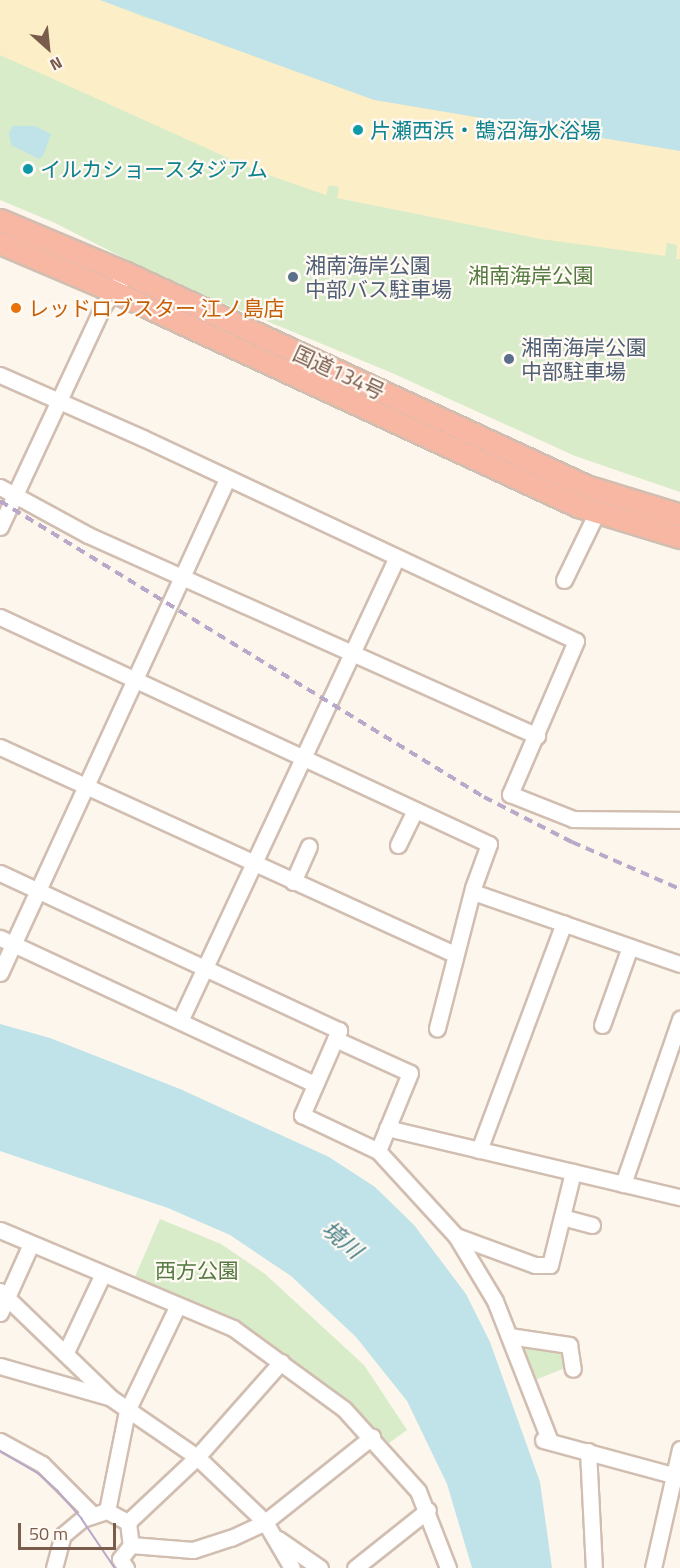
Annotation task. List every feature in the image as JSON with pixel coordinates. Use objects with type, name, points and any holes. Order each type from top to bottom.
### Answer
[{"type":"highway","name":"国道134号","points":[[0,220],[126,273],[586,486],[680,515]]},
{"type":"highway","name":"国道134号","points":[[0,243],[113,291],[597,512],[680,537]]},
{"type":"street","points":[[1,524],[113,291],[126,273]]},
{"type":"street","points":[[0,375],[576,641],[537,736],[510,794],[573,819],[680,820]]},
{"type":"street","points":[[0,973],[7,941],[38,891],[85,787],[137,681],[227,479]]},
{"type":"street","points":[[0,488],[88,535],[184,576],[350,655],[537,736]]},
{"type":"street","points":[[572,573],[597,512]]},
{"type":"street","points":[[180,1021],[254,865],[321,715],[396,559]]},
{"type":"street","points":[[0,617],[489,844],[454,954],[437,1029]]},
{"type":"street","points":[[0,747],[85,787],[145,811],[254,865],[454,954]]},
{"type":"street","points":[[398,845],[415,810]]},
{"type":"street","points":[[293,882],[309,846]]},
{"type":"street","points":[[0,873],[339,1030],[302,1115],[378,1150],[456,1236],[495,1300],[546,1440],[676,1476]]},
{"type":"street","points":[[473,892],[680,964]]},
{"type":"street","points":[[479,1150],[564,923]]},
{"type":"street","points":[[7,941],[315,1084]]},
{"type":"street","points":[[602,1024],[630,946]]},
{"type":"street","points":[[623,1184],[680,1019]]},
{"type":"street","points":[[335,1039],[410,1072],[378,1150]]},
{"type":"street","points":[[387,1128],[680,1197]]},
{"type":"street","points":[[456,1236],[535,1265],[550,1265],[573,1172]]},
{"type":"street","points":[[562,1217],[592,1225]]},
{"type":"street","points":[[0,1230],[102,1276],[232,1328],[344,1409],[372,1437],[418,1491],[428,1510],[447,1568]]},
{"type":"street","points":[[0,1313],[4,1293],[31,1244]]},
{"type":"street","points":[[66,1352],[102,1276]]},
{"type":"street","points":[[4,1293],[111,1398],[198,1457],[265,1522],[278,1539],[292,1568]]},
{"type":"street","points":[[107,1511],[127,1411],[177,1307]]},
{"type":"street","points":[[509,1336],[569,1345],[573,1370]]},
{"type":"street","points":[[128,1522],[198,1457],[280,1362]]},
{"type":"street","points":[[0,1366],[111,1398]]},
{"type":"street","points":[[131,1545],[193,1550],[265,1522],[372,1437]]},
{"type":"street","points":[[0,1441],[42,1464],[92,1514]]},
{"type":"street","points":[[653,1568],[676,1476],[680,1449]]},
{"type":"street","points":[[588,1451],[594,1568]]},
{"type":"street","points":[[355,1568],[428,1510]]},
{"type":"street","points":[[54,1568],[63,1535],[92,1514],[107,1511],[128,1522]]},
{"type":"street","points":[[126,1568],[120,1559],[131,1545],[128,1522]]},
{"type":"street","points":[[278,1539],[320,1568]]},
{"type":"green space","name":"湘南海岸公園","points":[[0,0],[100,0],[374,100],[680,151],[680,492],[575,456],[392,373],[165,279],[55,223],[0,200]]},
{"type":"green space","name":"西方公園","points":[[160,1219],[221,1244],[265,1274],[364,1365],[407,1430],[389,1443],[348,1402],[237,1321],[134,1279]]},
{"type":"green space","points":[[514,1341],[563,1349],[570,1366],[530,1382]]},
{"type":"sand","name":"片瀬西浜・鵠沼海水浴場","points":[[0,0],[100,0],[146,18],[608,138],[680,151],[680,259],[676,259],[677,245],[667,243],[665,256],[541,239],[337,198],[339,187],[329,185],[326,195],[257,171],[0,55]]},
{"type":"water","points":[[100,0],[680,0],[680,151],[374,100]]},
{"type":"water","points":[[13,126],[35,126],[51,134],[43,156],[39,159],[11,145],[9,133]]},
{"type":"water","name":"境川","points":[[0,1024],[50,1038],[180,1089],[329,1157],[375,1187],[414,1225],[466,1294],[490,1342],[540,1482],[552,1568],[472,1568],[447,1484],[407,1401],[356,1337],[291,1276],[230,1235],[168,1208],[0,1151]]},
{"type":"tram line","points":[[0,1451],[38,1473],[58,1491],[82,1519],[115,1568]]},
{"type":"railway","points":[[0,501],[484,797],[572,842],[680,889]]},
{"type":"place","name":"片瀬西浜・鵠沼海水浴場","points":[[358,130]]},
{"type":"place","name":"イルカショースタジアム","points":[[28,169]]},
{"type":"place","name":"湘南海岸公園 中部バス駐車場","points":[[293,277]]},
{"type":"place","name":"レッドロブスター 江ノ島店","points":[[16,308]]},
{"type":"place","name":"湘南海岸公園 中部駐車場","points":[[509,359]]}]
